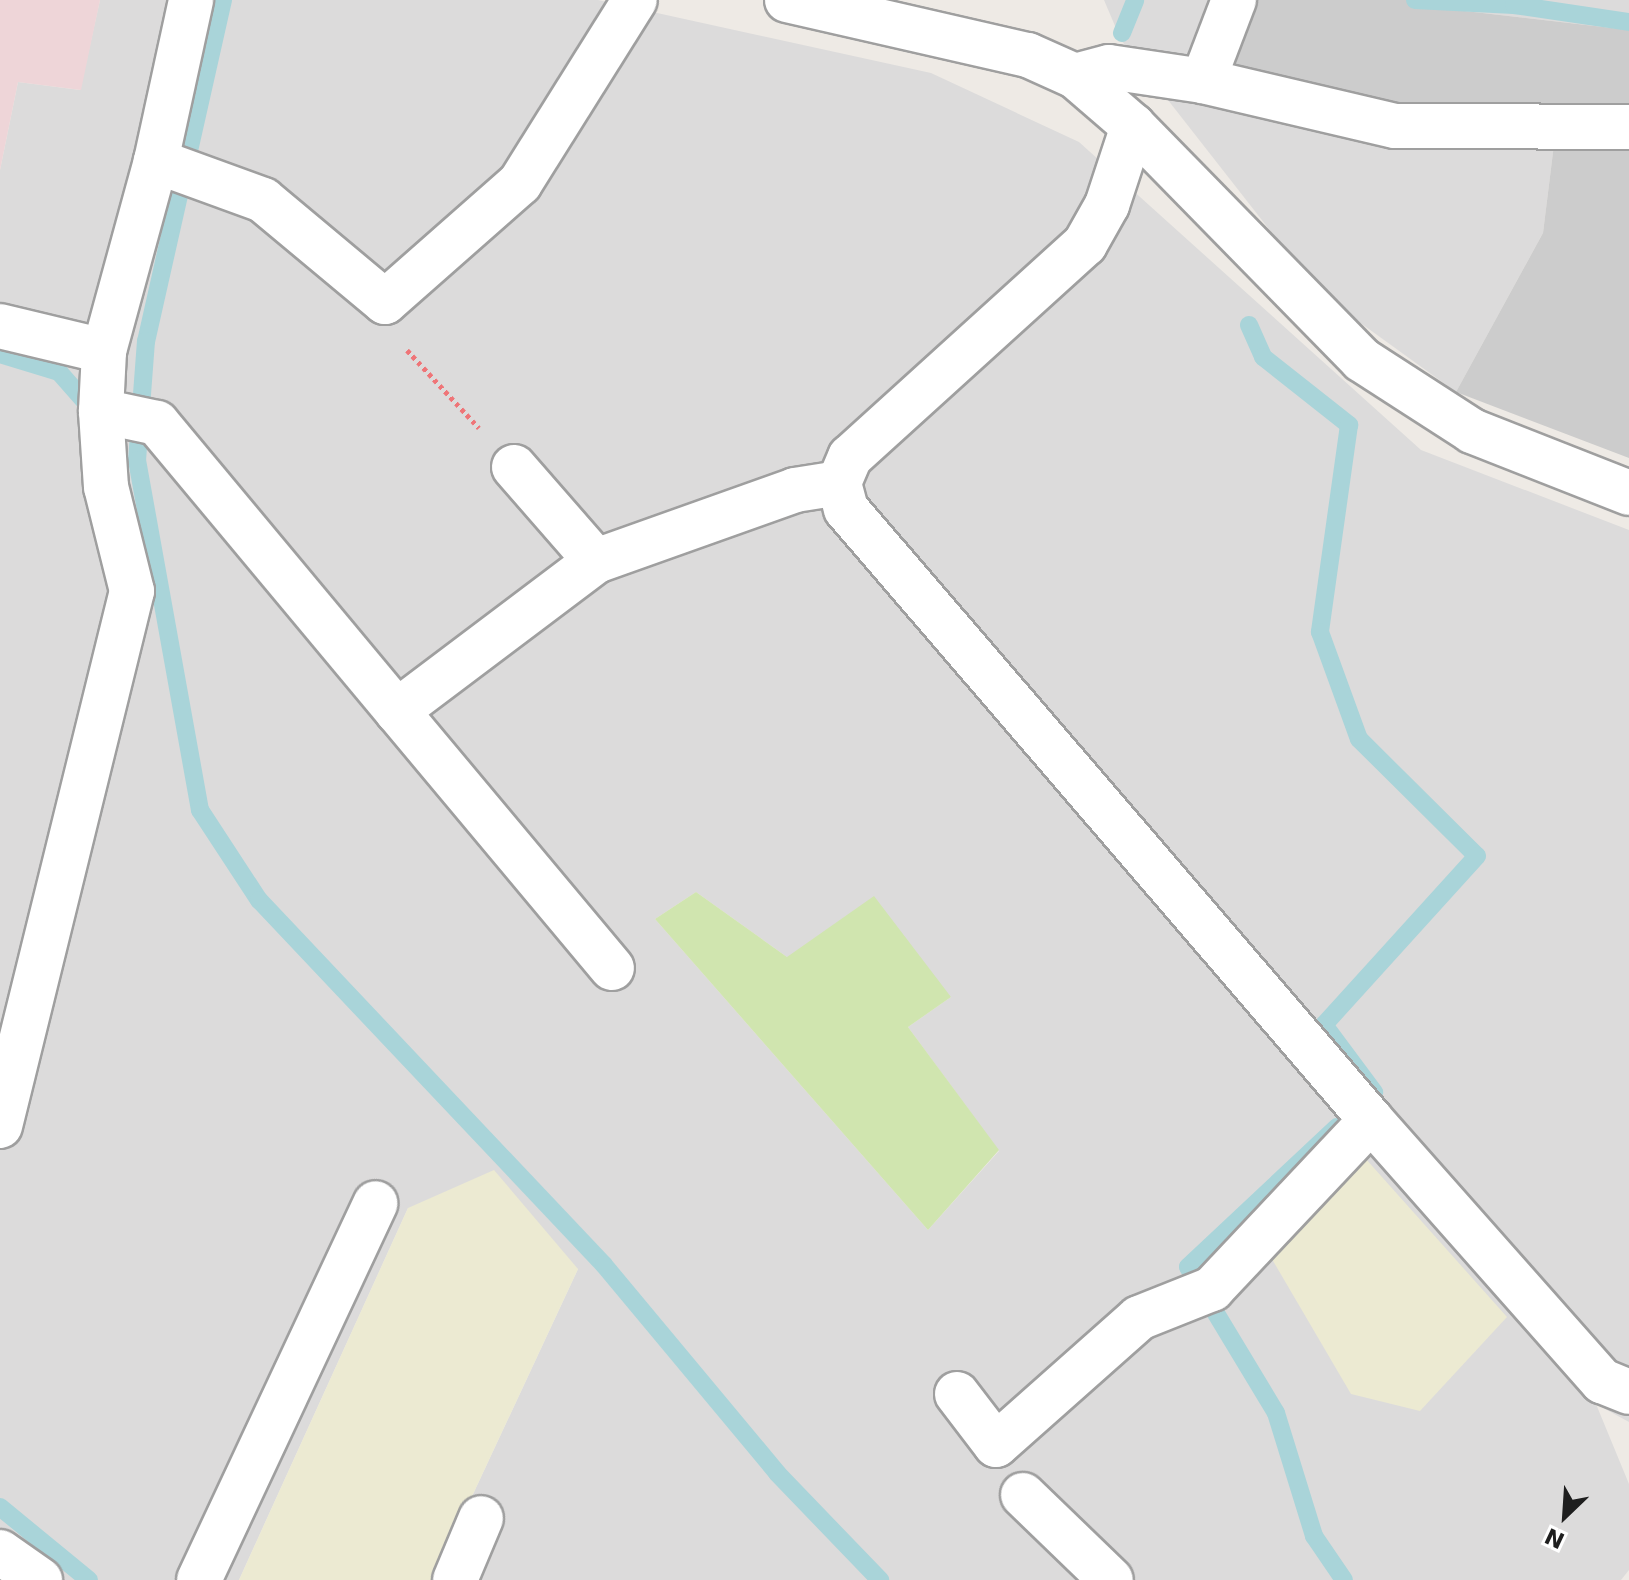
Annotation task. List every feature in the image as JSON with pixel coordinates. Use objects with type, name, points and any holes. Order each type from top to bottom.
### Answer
[{"type":"street","points":[[0,1126],[132,591],[106,487],[115,405],[163,164],[191,0]]},
{"type":"street","points":[[163,164],[263,200],[389,318],[520,183],[635,0]]},
{"type":"street","points":[[787,0],[1028,55],[1075,76],[1133,126],[1362,360],[1472,431],[1629,493]]},
{"type":"street","points":[[1203,81],[1234,0]]},
{"type":"street","points":[[1075,76],[1109,67],[1203,81],[1395,126],[1629,127]]},
{"type":"street","points":[[1133,126],[1107,205],[1085,244],[850,457],[839,483],[846,509],[1361,1109],[1602,1381],[1629,1392]]},
{"type":"street","points":[[0,326],[115,405],[397,711],[612,968]]},
{"type":"street","points":[[514,467],[596,561]]},
{"type":"street","points":[[397,711],[596,561],[795,490],[839,483]]},
{"type":"street","points":[[957,1394],[996,1445],[1139,1318],[1200,1294],[1361,1109]]},
{"type":"street","points":[[199,1580],[376,1203]]},
{"type":"street","points":[[1023,1495],[1111,1580]]},
{"type":"street","points":[[455,1580],[481,1518]]},
{"type":"street","points":[[0,1552],[40,1580]]},
{"type":"path","points":[[389,318],[514,467]]},
{"type":"shaded area","points":[[0,0],[100,0],[81,90],[18,82],[0,170]]},
{"type":"shaded area","points":[[100,0],[598,0],[931,73],[1079,142],[1421,450],[1629,530],[1629,1422],[1596,1404],[1629,1484],[1629,1570],[1621,1580],[433,1580],[578,1269],[408,1208],[239,1580],[0,1580],[0,170],[18,82],[80,90]],"holes":[[[696,892],[787,957],[951,997],[908,1027],[999,1151],[928,1230],[655,919]]]},
{"type":"shaded area","points":[[1104,0],[1245,0],[1558,112],[1543,233],[1456,392],[1319,293],[1121,40]]},
{"type":"shaded area","points":[[1245,0],[1408,0],[1430,7],[1629,30],[1629,458],[1456,392],[1543,233],[1558,112],[1380,103],[1219,62]]},
{"type":"shaded area","points":[[1408,0],[1629,0],[1629,30],[1430,7]]},
{"type":"shaded area","points":[[1365,1158],[1507,1317],[1420,1411],[1351,1394],[1269,1254]]},
{"type":"shaded area","points":[[494,1170],[578,1269],[433,1580],[239,1580],[408,1208]]},
{"type":"green space","points":[[696,892],[787,957],[874,896],[951,997],[908,1027],[999,1150],[928,1230],[655,919]]},
{"type":"waterway","points":[[223,0],[146,341],[137,460],[200,810],[259,900],[604,1265],[777,1473],[880,1580]]},
{"type":"waterway","points":[[1122,33],[1135,0]]},
{"type":"waterway","points":[[1415,0],[1514,5],[1629,22]]},
{"type":"waterway","points":[[1249,325],[1263,357],[1349,425],[1320,632],[1359,739],[1477,856],[1324,1025],[1374,1092]]},
{"type":"waterway","points":[[0,354],[59,372],[95,413]]},
{"type":"waterway","points":[[1337,1127],[1188,1267],[1276,1413],[1314,1536],[1344,1580]]},
{"type":"waterway","points":[[0,1507],[89,1580]]}]
